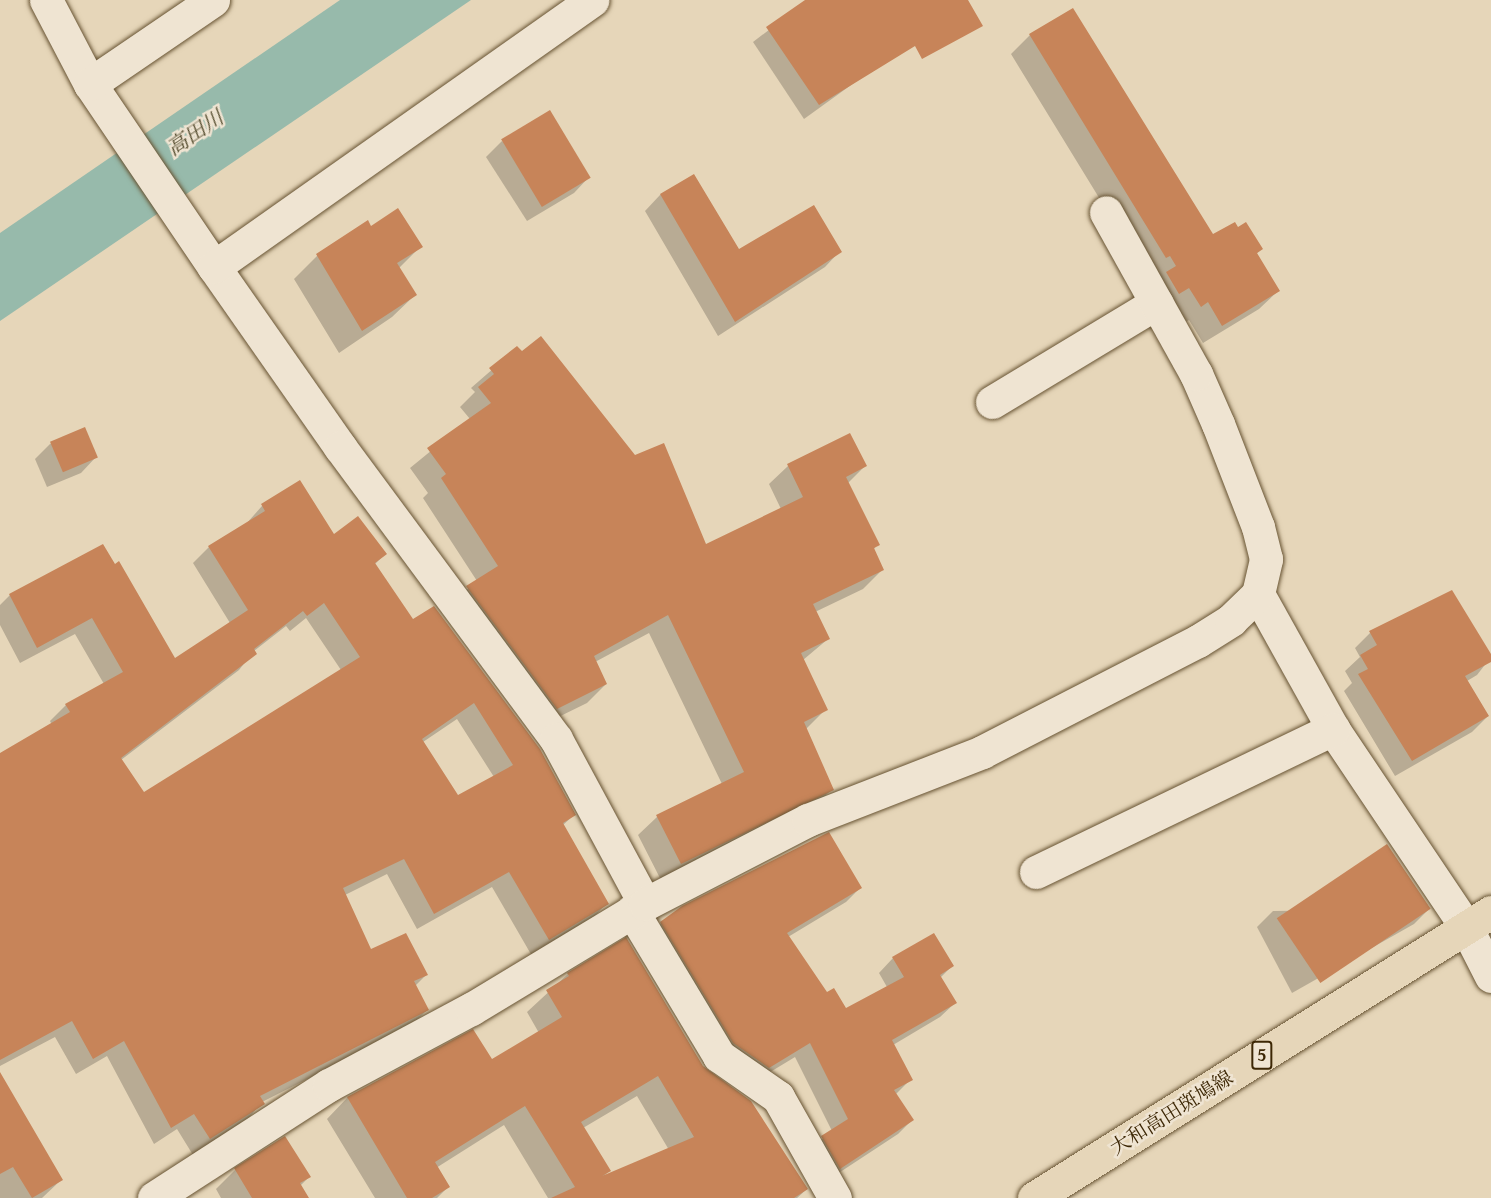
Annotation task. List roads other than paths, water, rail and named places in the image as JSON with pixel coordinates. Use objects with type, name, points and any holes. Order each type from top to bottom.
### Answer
[{"type":"main road","name":"大和高田斑鳩線","points":[[1034,1198],[1479,919]]},
{"type":"street","points":[[46,0],[90,84],[214,267],[346,456],[556,739],[639,908],[719,1056],[778,1097],[835,1198]]},
{"type":"street","points":[[90,84],[213,0]]},
{"type":"street","points":[[214,267],[591,0]]},
{"type":"street","points":[[154,1198],[338,1080],[471,1009],[639,908],[758,843],[981,752],[1198,640],[1231,620],[1257,594],[1266,560],[1258,527],[1196,374],[1106,212]]},
{"type":"street","points":[[992,402],[1156,303]]},
{"type":"street","points":[[1257,594],[1333,729],[1479,919],[1491,975]]},
{"type":"street","points":[[1036,872],[1333,729]]},
{"type":"water","name":"高田川","points":[[340,0],[471,0],[0,321],[0,233]]}]
